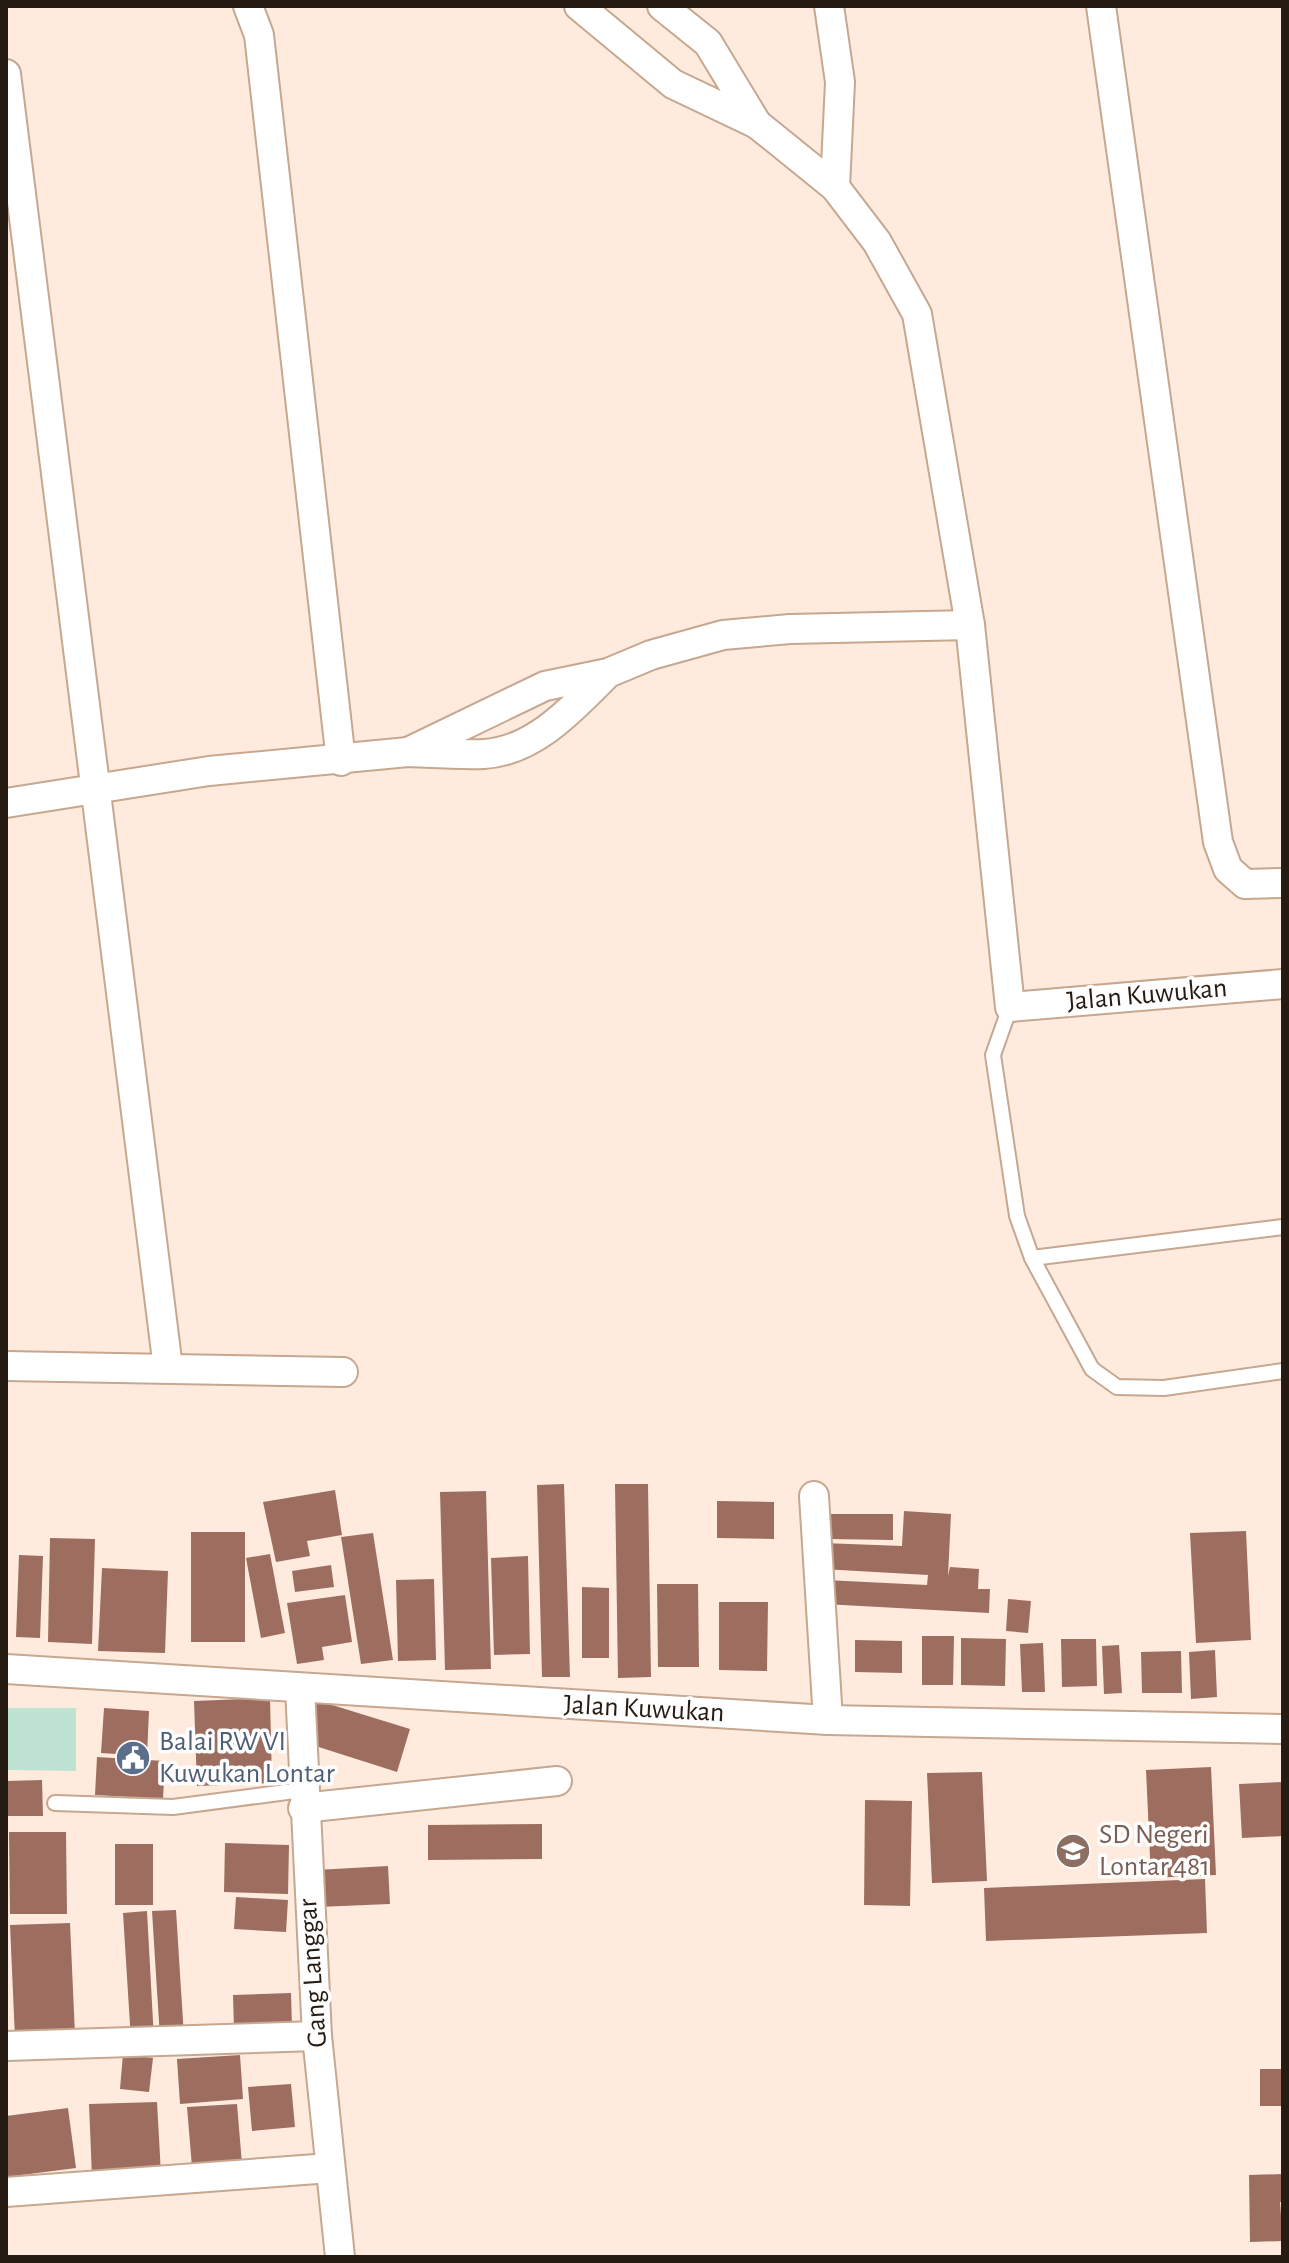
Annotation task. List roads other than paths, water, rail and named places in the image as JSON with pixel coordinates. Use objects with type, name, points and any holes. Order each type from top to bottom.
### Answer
[{"type":"street","points":[[248,6],[259,35],[341,761]]},
{"type":"street","points":[[579,6],[673,84],[757,124],[835,187],[877,242],[917,314],[970,625],[1010,1007]]},
{"type":"street","points":[[662,6],[708,43],[757,124]]},
{"type":"street","points":[[829,6],[840,82],[835,187]]},
{"type":"street","points":[[1101,6],[1218,842],[1228,869],[1245,884],[1283,883]]},
{"type":"street","points":[[6,74],[168,1368]]},
{"type":"street","points":[[408,752],[545,686],[608,673],[651,655],[723,635],[790,629],[970,625]]},
{"type":"street","points":[[6,803],[209,771],[341,761],[408,752],[487,754],[528,741],[563,718],[608,673]]},
{"type":"street","name":"Jalan Kuwukan","points":[[1010,1007],[1283,984]]},
{"type":"street","points":[[6,1366],[343,1372]]},
{"type":"street","points":[[814,1496],[828,1720]]},
{"type":"street","name":"Jalan Kuwukan","points":[[6,1669],[828,1720],[1283,1729]]},
{"type":"street","name":"Gang Langgar","points":[[300,1688],[303,1799],[317,2036],[340,2257]]},
{"type":"street","points":[[303,1799],[557,1781]]},
{"type":"street","points":[[6,2046],[317,2036]]},
{"type":"street","points":[[6,2192],[330,2168]]},
{"type":"lane","points":[[1010,1007],[993,1055],[1017,1216],[1032,1258],[1092,1369],[1117,1387],[1164,1388],[1283,1371]]},
{"type":"lane","points":[[1032,1258],[1283,1227]]},
{"type":"lane","points":[[55,1803],[186,1807],[303,1799]]},
{"type":"place","name":"Balai RW VI Kuwukan Lontar","points":[[133,1758]]},
{"type":"place","name":"SD Negeri Lontar 481","points":[[1073,1851]]}]
